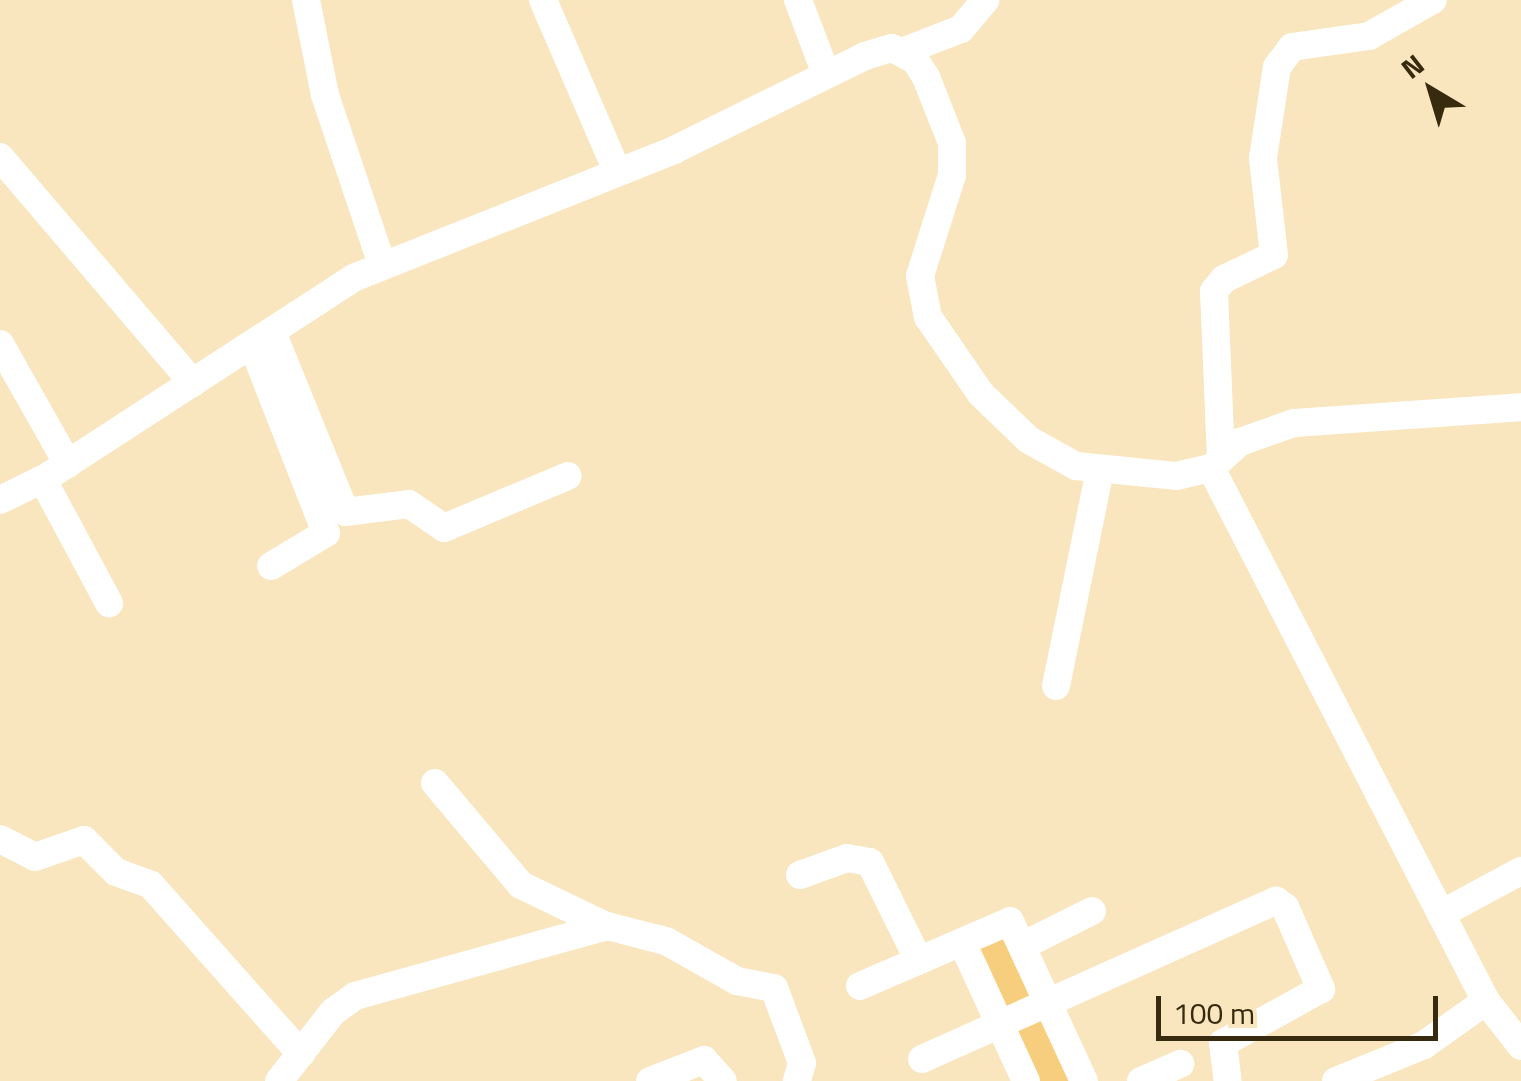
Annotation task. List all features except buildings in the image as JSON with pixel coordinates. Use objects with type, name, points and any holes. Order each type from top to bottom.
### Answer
[{"type":"street","points":[[306,0],[325,95],[382,264]]},
{"type":"street","points":[[543,0],[617,171]]},
{"type":"street","points":[[798,0],[826,74]]},
{"type":"street","points":[[1433,0],[1370,36],[1292,47],[1277,66],[1263,158],[1274,256],[1224,279],[1214,291],[1216,464],[1486,1001],[1521,1046]]},
{"type":"street","points":[[0,500],[43,480],[382,264],[674,150],[882,50],[904,51],[974,7]]},
{"type":"street","points":[[904,51],[926,77],[953,159],[920,276],[928,317],[982,394],[1028,440],[1076,466],[1176,476],[1216,464],[1240,442],[1294,422],[1521,406]]},
{"type":"street","points":[[0,158],[193,383]]},
{"type":"street","points":[[262,338],[345,512],[409,504],[444,528],[568,476]]},
{"type":"street","points":[[262,338],[326,533],[318,544],[271,566]]},
{"type":"street","points":[[0,344],[68,464]]},
{"type":"street","points":[[1056,686],[1100,470]]},
{"type":"street","points":[[43,480],[108,604]]},
{"type":"street","points":[[435,783],[521,886],[607,926],[666,941],[725,976],[774,988],[802,1063],[796,1081]]},
{"type":"street","points":[[0,839],[35,857],[84,840],[116,872],[151,885],[301,1054]]},
{"type":"street","points":[[800,875],[846,858],[870,862],[919,961]]},
{"type":"street","points":[[1441,914],[1521,872]]},
{"type":"street","points":[[922,1059],[1276,901],[1285,907],[1320,989],[1223,1043],[1228,1081]]},
{"type":"street","points":[[1024,945],[1092,911]]},
{"type":"street","points":[[860,986],[1010,921],[1084,1081]]},
{"type":"street","points":[[279,1081],[355,996],[607,926]]},
{"type":"street","points":[[962,942],[1026,1081]]},
{"type":"street","points":[[1336,1081],[1424,1044],[1486,1001]]},
{"type":"street","points":[[650,1081],[704,1060],[723,1081]]},
{"type":"street","points":[[1141,1081],[1180,1064]]},
{"type":"shaded area","points":[[1005,938],[1032,998],[1004,1011],[977,951]]},
{"type":"shaded area","points":[[1045,1015],[1076,1081],[1037,1081],[1009,1029]]}]
